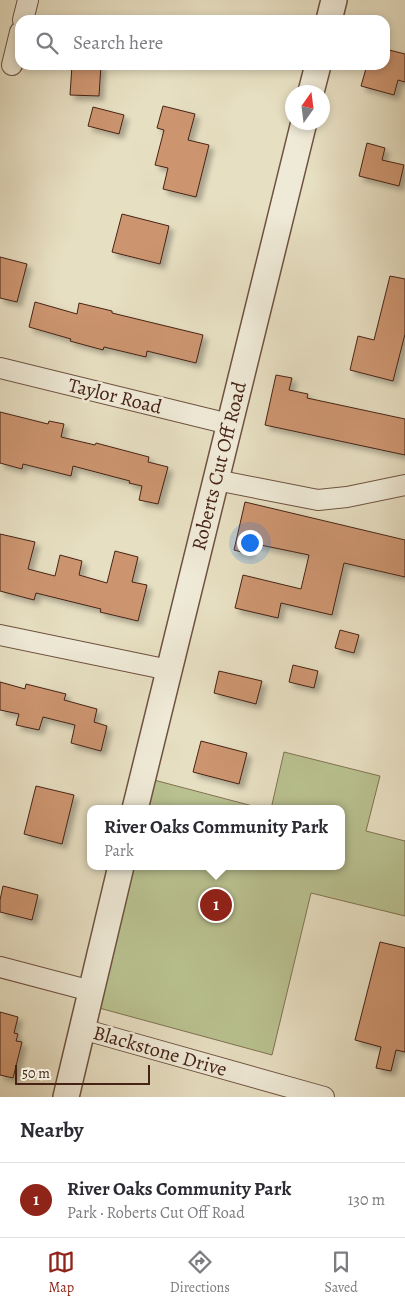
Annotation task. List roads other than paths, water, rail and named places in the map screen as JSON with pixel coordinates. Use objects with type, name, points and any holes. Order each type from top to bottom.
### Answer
[{"type":"street","points":[[24,15],[28,0]]},
{"type":"street","points":[[330,15],[334,0]]},
{"type":"street","points":[[12,65],[15,53]]},
{"type":"street","points":[[313,85],[317,70]]},
{"type":"street","name":"Roberts Cut Off Road","points":[[136,805],[302,130]]},
{"type":"street","name":"Taylor Road","points":[[0,368],[229,424]]},
{"type":"street","points":[[216,480],[318,500],[346,497],[405,485]]},
{"type":"street","points":[[0,635],[169,670]]},
{"type":"street","points":[[66,1097],[120,870]]},
{"type":"street","points":[[0,967],[92,991]]},
{"type":"street","name":"Blackstone Drive","points":[[82,1029],[324,1097]]},
{"type":"place","name":"River Oaks Community Park","points":[[216,905]]}]
